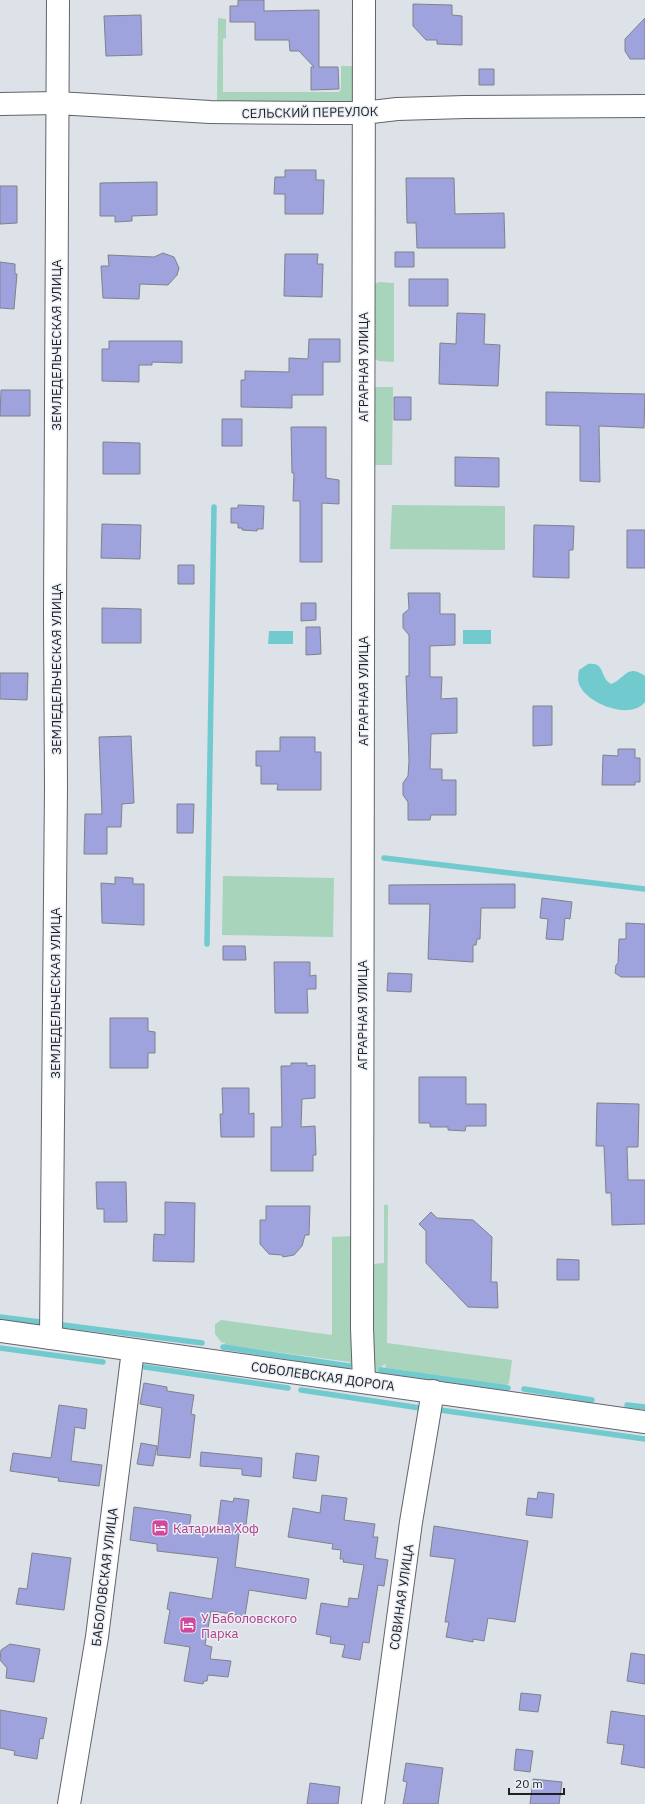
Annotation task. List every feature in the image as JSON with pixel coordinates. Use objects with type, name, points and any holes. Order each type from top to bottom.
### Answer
[{"type":"street","name":"ЗЕМЛЕДЕЛЬЧЕСКАЯ УЛИЦА","points":[[51,1338],[56,786],[58,0]]},
{"type":"street","name":"АГРАРНАЯ УЛИЦА","points":[[364,0],[362,1328],[364,1382]]},
{"type":"street","name":"СЕЛЬСКИЙ ПЕРЕУЛОК","points":[[0,104],[57,103],[210,112],[364,113],[398,109],[465,107],[645,106]]},
{"type":"street","name":"СОБОЛЕВСКАЯ ДОРОГА","points":[[0,1331],[645,1422]]},
{"type":"street","name":"БАБОЛОВСКАЯ УЛИЦА","points":[[69,1804],[97,1637],[133,1350]]},
{"type":"street","name":"СОВИНАЯ УЛИЦА","points":[[373,1804],[411,1522],[433,1391]]},
{"type":"green space","points":[[218,18],[226,19],[226,38],[223,39],[223,92],[339,92],[341,89],[341,66],[357,66],[358,104],[227,109],[217,100]]},
{"type":"green space","points":[[379,282],[394,283],[394,362],[379,361],[370,357],[370,286]]},
{"type":"green space","points":[[393,387],[392,465],[374,465],[372,388]]},
{"type":"green space","points":[[392,505],[505,506],[505,550],[390,549]]},
{"type":"green space","points":[[223,876],[334,878],[333,937],[222,935]]},
{"type":"green space","points":[[384,1205],[388,1205],[387,1343],[512,1360],[509,1383],[506,1386],[386,1368],[385,1364],[382,1366],[381,1373],[374,1371],[372,1367],[372,1264],[384,1263]]},
{"type":"green space","points":[[356,1236],[354,1364],[349,1367],[350,1362],[224,1345],[225,1342],[222,1343],[215,1334],[215,1324],[221,1320],[332,1335],[332,1237]]},
{"type":"water","points":[[463,630],[491,630],[491,644],[463,644]]},
{"type":"water","points":[[269,631],[293,631],[293,644],[268,644]]},
{"type":"water","points":[[588,664],[598,665],[607,681],[611,684],[616,682],[626,673],[634,671],[645,676],[645,702],[639,707],[630,710],[621,710],[602,705],[593,700],[581,688],[578,681],[579,670]]},
{"type":"building","points":[[238,0],[264,0],[264,11],[319,10],[319,67],[338,67],[339,89],[311,90],[311,67],[314,67],[299,51],[290,51],[289,40],[255,40],[255,22],[230,22],[230,6],[238,6]]},
{"type":"building","points":[[413,4],[452,5],[452,15],[462,16],[462,45],[437,44],[437,40],[426,40],[413,26]]},
{"type":"building","points":[[141,15],[142,55],[106,56],[104,16]]},
{"type":"building","points":[[645,18],[645,59],[630,59],[625,51],[625,39]]},
{"type":"building","points":[[479,69],[494,69],[494,85],[479,85]]},
{"type":"building","points":[[285,170],[316,170],[316,180],[324,180],[323,214],[285,214],[285,194],[274,194],[275,177],[285,177]]},
{"type":"building","points":[[406,178],[454,178],[455,214],[504,213],[505,248],[417,248],[416,223],[407,223]]},
{"type":"building","points":[[157,182],[157,215],[132,216],[132,221],[115,222],[115,216],[100,216],[100,183]]},
{"type":"building","points":[[0,186],[17,186],[17,223],[0,224]]},
{"type":"building","points":[[395,252],[414,252],[414,267],[395,267]]},
{"type":"building","points":[[163,253],[174,257],[179,268],[177,275],[168,285],[140,284],[139,299],[103,298],[101,266],[109,266],[108,255],[154,257]]},
{"type":"building","points":[[285,254],[318,254],[317,264],[323,264],[322,297],[284,296]]},
{"type":"building","points":[[0,262],[15,264],[15,274],[17,274],[14,309],[0,308]]},
{"type":"building","points":[[409,279],[448,279],[448,306],[409,306]]},
{"type":"building","points":[[457,313],[485,314],[484,344],[500,345],[498,386],[439,384],[440,343],[456,344]]},
{"type":"building","points":[[309,339],[340,339],[340,362],[323,362],[323,395],[292,395],[292,408],[241,407],[241,380],[245,380],[245,371],[289,372],[289,358],[308,359]]},
{"type":"building","points":[[109,341],[182,341],[182,363],[152,362],[152,365],[139,365],[139,382],[102,381],[102,349],[109,349]]},
{"type":"building","points":[[1,390],[30,390],[30,416],[0,416]]},
{"type":"building","points":[[546,392],[645,394],[644,428],[599,426],[600,482],[580,481],[580,426],[546,425]]},
{"type":"building","points":[[394,397],[411,397],[411,420],[394,420]]},
{"type":"building","points":[[222,419],[242,419],[242,446],[222,446]]},
{"type":"building","points":[[291,427],[326,427],[326,478],[339,480],[339,504],[322,503],[322,562],[300,562],[300,501],[293,501],[294,473],[292,473]]},
{"type":"building","points":[[103,442],[140,443],[140,474],[103,474]]},
{"type":"building","points":[[455,457],[499,458],[499,487],[455,486]]},
{"type":"building","points":[[238,505],[264,506],[263,529],[257,529],[257,531],[242,530],[242,528],[238,528],[238,523],[231,523],[231,508],[238,508]]},
{"type":"building","points":[[102,524],[141,525],[140,559],[101,558]]},
{"type":"building","points":[[534,525],[574,526],[573,550],[569,550],[569,578],[533,577]]},
{"type":"building","points":[[627,530],[645,530],[645,568],[627,568]]},
{"type":"building","points":[[178,565],[194,565],[194,584],[178,584]]},
{"type":"building","points":[[408,593],[440,593],[440,614],[455,614],[455,645],[430,646],[430,677],[442,677],[441,699],[457,698],[457,733],[431,734],[430,769],[442,769],[442,780],[456,780],[456,815],[431,815],[430,820],[408,820],[408,802],[403,795],[403,783],[408,776],[409,761],[406,676],[409,676],[409,635],[403,628],[403,614],[409,609]]},
{"type":"building","points":[[301,603],[316,603],[316,620],[301,621]]},
{"type":"building","points":[[102,608],[141,609],[141,643],[102,643]]},
{"type":"building","points":[[306,627],[320,627],[321,654],[306,655]]},
{"type":"building","points":[[0,673],[28,673],[27,700],[0,699]]},
{"type":"building","points":[[533,706],[552,706],[552,745],[533,746]]},
{"type":"building","points":[[131,736],[134,803],[122,804],[121,827],[107,827],[107,854],[84,854],[85,814],[102,814],[99,737]]},
{"type":"building","points":[[280,737],[315,737],[315,752],[321,752],[321,790],[277,790],[278,784],[261,784],[261,766],[256,766],[256,751],[280,751]]},
{"type":"building","points":[[618,749],[635,749],[635,758],[640,758],[640,782],[635,782],[635,785],[602,785],[603,755],[618,756]]},
{"type":"building","points":[[177,804],[194,804],[193,833],[177,833]]},
{"type":"building","points":[[115,877],[133,878],[133,884],[144,884],[144,925],[102,923],[101,883],[115,884]]},
{"type":"building","points":[[515,884],[515,908],[481,908],[480,939],[477,939],[476,945],[473,945],[473,962],[428,959],[430,904],[389,904],[389,885]]},
{"type":"building","points":[[542,898],[572,902],[570,919],[565,918],[563,940],[546,939],[548,919],[540,918]]},
{"type":"building","points":[[626,923],[645,924],[645,977],[621,977],[615,973],[616,965],[618,963],[619,939],[626,939]]},
{"type":"building","points":[[223,946],[245,946],[246,960],[223,960]]},
{"type":"building","points":[[274,962],[310,962],[310,976],[316,975],[316,989],[307,989],[308,1013],[275,1013]]},
{"type":"building","points":[[388,973],[412,974],[411,992],[387,991]]},
{"type":"building","points":[[110,1018],[148,1018],[148,1031],[155,1032],[155,1053],[148,1053],[148,1068],[110,1068]]},
{"type":"building","points":[[291,1063],[307,1063],[307,1066],[315,1065],[315,1098],[302,1099],[301,1127],[315,1126],[316,1155],[313,1155],[313,1171],[271,1171],[271,1127],[282,1127],[281,1066],[291,1066]]},
{"type":"building","points":[[419,1077],[466,1077],[466,1104],[486,1104],[486,1126],[466,1126],[465,1131],[448,1130],[448,1127],[430,1127],[430,1123],[419,1123]]},
{"type":"building","points":[[222,1088],[249,1088],[249,1114],[254,1113],[254,1137],[221,1137],[220,1114],[223,1114]]},
{"type":"building","points":[[597,1103],[639,1104],[638,1147],[627,1147],[628,1180],[645,1180],[645,1224],[612,1225],[611,1193],[606,1193],[604,1146],[596,1146]]},
{"type":"building","points":[[96,1182],[126,1182],[127,1222],[104,1222],[104,1209],[97,1209]]},
{"type":"building","points":[[165,1202],[195,1203],[194,1262],[153,1261],[154,1234],[165,1235]]},
{"type":"building","points":[[266,1206],[310,1206],[309,1235],[305,1235],[302,1246],[294,1255],[283,1257],[282,1255],[269,1254],[260,1244],[260,1220],[266,1220]]},
{"type":"building","points":[[431,1212],[437,1218],[473,1220],[492,1237],[491,1282],[497,1282],[498,1308],[468,1307],[426,1263],[426,1231],[419,1224]]},
{"type":"building","points":[[557,1259],[579,1260],[579,1280],[557,1280]]},
{"type":"building","points":[[144,1383],[167,1387],[167,1391],[194,1395],[191,1414],[195,1415],[190,1458],[157,1455],[162,1408],[140,1404]]},
{"type":"building","points":[[59,1405],[87,1409],[85,1429],[75,1427],[71,1461],[102,1465],[99,1486],[58,1481],[59,1478],[10,1471],[13,1453],[51,1458]]},
{"type":"building","points":[[141,1443],[157,1446],[153,1466],[137,1464]]},
{"type":"building","points":[[201,1452],[262,1458],[261,1477],[242,1475],[242,1469],[200,1466]]},
{"type":"building","points":[[296,1453],[319,1456],[316,1481],[293,1478]]},
{"type":"building","points":[[538,1492],[554,1494],[552,1518],[526,1515],[528,1498],[537,1499]]},
{"type":"building","points":[[322,1495],[347,1498],[344,1520],[375,1524],[373,1537],[378,1537],[375,1558],[388,1560],[384,1586],[378,1585],[369,1643],[363,1642],[360,1660],[342,1657],[345,1645],[330,1643],[331,1637],[316,1634],[321,1603],[348,1607],[349,1598],[358,1599],[364,1565],[343,1562],[344,1559],[340,1559],[341,1550],[332,1549],[333,1544],[288,1537],[293,1508],[320,1513]]},
{"type":"building","points":[[234,1498],[249,1500],[246,1525],[240,1525],[235,1567],[309,1579],[306,1599],[249,1590],[245,1616],[211,1611],[205,1645],[212,1647],[210,1659],[231,1661],[228,1677],[208,1675],[207,1681],[204,1681],[203,1684],[184,1681],[190,1647],[164,1643],[170,1610],[167,1609],[170,1592],[212,1599],[218,1558],[157,1551],[157,1544],[130,1540],[134,1507],[191,1515],[189,1529],[217,1532],[221,1500],[233,1502]]},
{"type":"building","points":[[434,1526],[528,1541],[515,1622],[488,1618],[484,1641],[473,1639],[473,1642],[446,1637],[449,1622],[445,1622],[455,1559],[430,1556]]},
{"type":"building","points":[[32,1553],[71,1558],[64,1610],[16,1604],[19,1588],[27,1589]]},
{"type":"building","points":[[10,1644],[40,1649],[34,1682],[6,1678],[7,1668],[0,1660],[1,1650]]},
{"type":"building","points":[[631,1653],[645,1655],[645,1684],[627,1681]]},
{"type":"building","points":[[521,1693],[541,1695],[538,1712],[519,1710]]},
{"type":"building","points":[[0,1710],[47,1718],[43,1739],[40,1738],[37,1759],[14,1755],[15,1751],[0,1748]]},
{"type":"building","points":[[611,1711],[645,1716],[645,1768],[621,1764],[624,1745],[607,1743]]},
{"type":"building","points":[[516,1749],[533,1751],[530,1772],[514,1770]]},
{"type":"building","points":[[406,1763],[443,1768],[438,1804],[403,1804],[407,1782],[403,1781]]},
{"type":"building","points":[[533,1779],[562,1782],[559,1804],[530,1804]]},
{"type":"building","points":[[310,1783],[340,1787],[338,1804],[307,1804]]},
{"type":"waterway","points":[[207,944],[214,507]]},
{"type":"waterway","points":[[384,858],[645,889]]},
{"type":"waterway","points":[[0,1317],[40,1322]]},
{"type":"waterway","points":[[63,1325],[202,1343]]},
{"type":"waterway","points":[[223,1347],[349,1366]]},
{"type":"waterway","points":[[0,1348],[103,1362]]},
{"type":"waterway","points":[[145,1367],[288,1388]]},
{"type":"waterway","points":[[381,1370],[508,1388]]},
{"type":"waterway","points":[[524,1389],[592,1400]]},
{"type":"waterway","points":[[301,1390],[420,1408]]},
{"type":"waterway","points":[[627,1405],[645,1407]]},
{"type":"waterway","points":[[440,1410],[645,1439]]},
{"type":"place","name":"Катарина Хоф","points":[[160,1528]]},
{"type":"place","name":"У Баболовского Парка","points":[[188,1625]]}]
